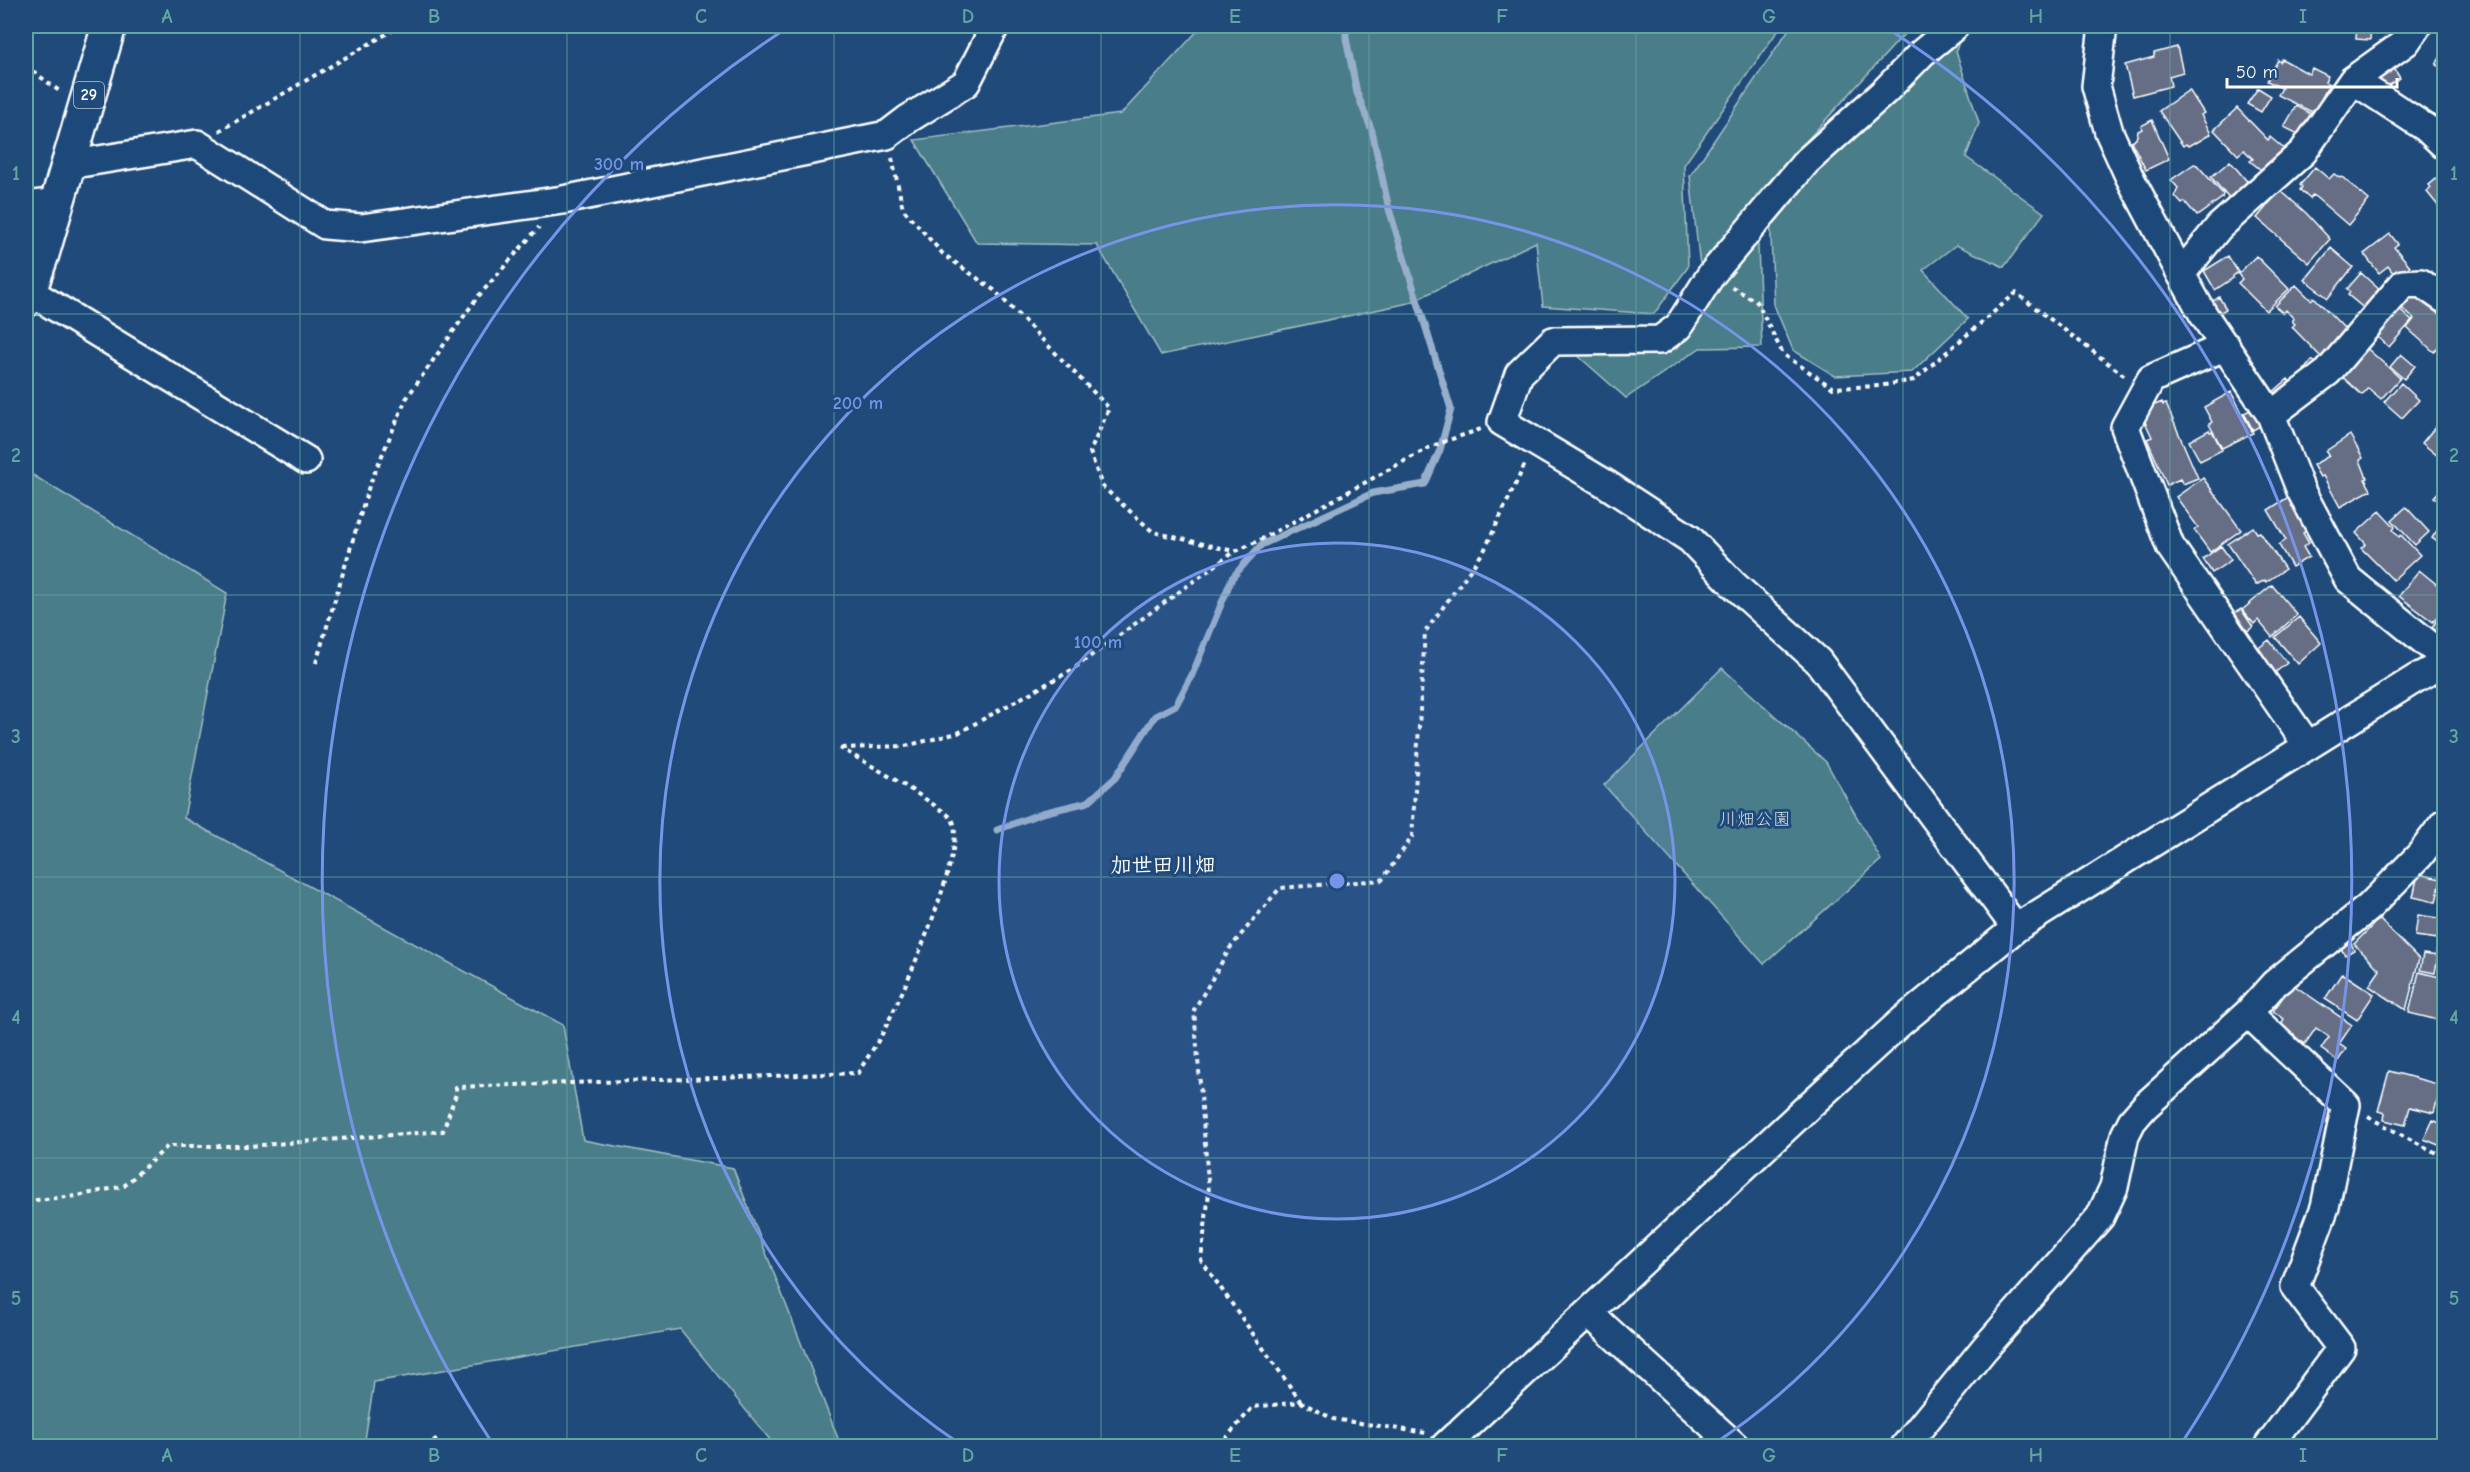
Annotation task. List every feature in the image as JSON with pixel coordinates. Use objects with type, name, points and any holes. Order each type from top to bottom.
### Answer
[{"type":"main road","name":"29","points":[[27,295],[58,202],[109,26]]},
{"type":"street","points":[[68,165],[197,144],[325,225],[361,228],[563,200],[887,135],[908,119],[966,83],[995,26]]},
{"type":"street","points":[[1955,26],[1922,53],[1885,91],[1806,162],[1711,275],[1677,327],[1660,340],[1553,341],[1519,374],[1502,422],[1606,484],[1690,539],[1732,584],[1818,661],[2016,928]]},
{"type":"street","points":[[2103,26],[2096,86],[2109,132],[2129,177],[2181,274],[2204,314],[2271,415],[2301,491],[2348,579],[2445,657]]},
{"type":"street","points":[[2181,274],[2219,227],[2303,152],[2353,80],[2406,42],[2417,26]]},
{"type":"street","points":[[2353,80],[2426,128],[2445,145]]},
{"type":"street","points":[[26,206],[58,202]]},
{"type":"street","points":[[2271,415],[2328,372],[2403,284],[2421,283],[2445,299]]},
{"type":"street","points":[[27,295],[306,460]]},
{"type":"street","points":[[2226,346],[2151,379],[2125,427],[2170,546],[2308,746]]},
{"type":"street","points":[[1449,1442],[1893,1029],[1958,973],[2016,928],[2445,663]]},
{"type":"street","points":[[1905,1446],[1984,1349],[2100,1217],[2114,1187],[2125,1136],[2132,1121],[2145,1106],[2248,1012],[2274,984],[2369,907],[2420,855],[2445,823]]},
{"type":"street","points":[[2248,1012],[2346,1105],[2325,1207],[2295,1287],[2341,1348],[2268,1446]]},
{"type":"street","points":[[1589,1313],[1735,1446]]},
{"type":"path","points":[[197,144],[400,26]]},
{"type":"path","points":[[26,66],[85,109]]},
{"type":"path","points":[[887,135],[903,210],[943,254],[994,290],[1109,408],[1090,452],[1102,486],[1153,532],[1234,552]]},
{"type":"path","points":[[316,663],[369,486],[406,399],[476,299],[563,200]]},
{"type":"path","points":[[1711,275],[1757,302],[1784,354],[1833,388],[1879,386],[1914,380],[2016,293],[2144,392]]},
{"type":"path","points":[[26,1201],[77,1196],[124,1186],[168,1146],[249,1146],[443,1131],[456,1094],[456,1087],[858,1073],[888,1024],[912,971],[946,880],[956,829],[951,818],[913,790],[840,748],[905,746],[958,733],[1070,671],[1234,552],[1432,446],[1502,422]]},
{"type":"path","points":[[1449,1442],[1333,1419],[1301,1402],[1201,1260],[1209,1193],[1194,1010],[1230,948],[1280,888],[1382,880],[1412,837],[1425,632],[1484,551],[1535,442]]},
{"type":"path","points":[[2346,1105],[2445,1157]]},
{"type":"path","points":[[1219,1446],[1253,1407],[1301,1402]]},
{"type":"path","points":[[434,1437],[438,1446]]},
{"type":"green space","points":[[1202,26],[1781,26],[1684,165],[1688,267],[1654,314],[1543,306],[1536,242],[1409,303],[1161,355],[1097,245],[977,243],[914,140],[1121,114]]},
{"type":"green space","points":[[1791,26],[1903,26],[1906,32],[1756,196],[1762,347],[1700,348],[1626,398],[1577,355],[1675,349],[1708,305],[1699,258],[1690,176]]},
{"type":"green space","points":[[1915,26],[1964,26],[1956,51],[1979,123],[1966,157],[2044,213],[2004,267],[1956,245],[1923,270],[1968,319],[1912,372],[1835,376],[1793,350],[1774,305],[1770,215],[1936,60]]},
{"type":"green space","points":[[26,471],[227,593],[184,818],[563,1025],[583,1140],[733,1168],[841,1446],[775,1446],[680,1329],[374,1382],[364,1446],[26,1446]]},
{"type":"green space","name":"川畑公園","points":[[1722,668],[1826,762],[1881,860],[1764,964],[1604,785]]},
{"type":"building","points":[[2357,26],[2371,26],[2370,40],[2356,39]]},
{"type":"building","points":[[2177,47],[2183,72],[2169,76],[2171,86],[2133,96],[2125,65],[2154,57],[2154,53]]},
{"type":"building","points":[[2444,50],[2444,69],[2436,65]]},
{"type":"building","points":[[2282,59],[2309,74],[2312,68],[2328,76],[2325,82],[2329,84],[2314,113],[2278,95],[2282,88],[2267,81],[2278,60],[2280,62]]},
{"type":"building","points":[[2390,62],[2400,78],[2384,88],[2373,78]]},
{"type":"building","points":[[2258,88],[2271,96],[2261,112],[2247,104]]},
{"type":"building","points":[[2189,90],[2204,113],[2201,115],[2211,134],[2196,143],[2183,146],[2159,111]]},
{"type":"building","points":[[2296,106],[2315,116],[2304,137],[2284,127]]},
{"type":"building","points":[[2237,108],[2268,140],[2270,137],[2289,153],[2270,177],[2250,161],[2253,159],[2244,150],[2238,155],[2214,130]]},
{"type":"building","points":[[2152,120],[2169,159],[2146,170],[2131,141],[2136,139],[2138,131],[2142,129],[2141,126]]},
{"type":"building","points":[[2230,161],[2255,191],[2236,207],[2211,177]]},
{"type":"building","points":[[2194,164],[2223,194],[2222,198],[2197,216],[2185,202],[2182,204],[2175,196],[2178,188],[2171,180]]},
{"type":"building","points":[[2315,167],[2329,179],[2334,174],[2342,177],[2369,200],[2348,225],[2313,195],[2310,199],[2300,190],[2302,187],[2300,185]]},
{"type":"building","points":[[2441,175],[2444,177],[2444,213],[2427,192],[2431,188],[2429,185]]},
{"type":"building","points":[[2280,190],[2330,239],[2309,263],[2257,218]]},
{"type":"building","points":[[2390,234],[2398,244],[2394,247],[2410,266],[2396,277],[2388,266],[2379,273],[2364,254]]},
{"type":"building","points":[[2331,248],[2353,267],[2328,298],[2305,280]]},
{"type":"building","points":[[2228,256],[2238,272],[2215,290],[2204,271]]},
{"type":"building","points":[[2256,256],[2289,289],[2266,311],[2238,283],[2242,279],[2238,274]]},
{"type":"building","points":[[2361,273],[2382,292],[2366,310],[2348,295],[2350,292],[2347,289]]},
{"type":"building","points":[[2296,285],[2311,300],[2314,297],[2347,331],[2321,357],[2292,327],[2295,324],[2292,321],[2294,319],[2286,310],[2283,313],[2275,306]]},
{"type":"building","points":[[2417,291],[2444,315],[2444,340],[2434,352],[2407,328],[2414,319],[2397,304]]},
{"type":"building","points":[[2219,297],[2226,309],[2218,314],[2212,302]]},
{"type":"building","points":[[2394,305],[2412,321],[2389,347],[2371,331]]},
{"type":"building","points":[[2361,343],[2400,378],[2381,399],[2368,388],[2362,395],[2336,371]]},
{"type":"building","points":[[2401,354],[2415,366],[2404,379],[2390,367]]},
{"type":"building","points":[[2312,360],[2321,367],[2313,377],[2304,370]]},
{"type":"building","points":[[2288,379],[2296,388],[2281,401],[2273,392]]},
{"type":"building","points":[[2401,383],[2419,400],[2402,418],[2384,402]]},
{"type":"building","points":[[2231,392],[2253,433],[2222,448],[2209,424],[2212,422],[2204,407]]},
{"type":"building","points":[[2162,402],[2163,405],[2166,404],[2198,478],[2183,484],[2180,479],[2167,485],[2147,439],[2152,437],[2140,411]]},
{"type":"building","points":[[2260,405],[2269,421],[2253,430],[2244,413]]},
{"type":"building","points":[[2436,426],[2444,433],[2444,451],[2439,457],[2422,443]]},
{"type":"building","points":[[2209,430],[2212,431],[2222,450],[2200,461],[2189,441]]},
{"type":"building","points":[[2350,435],[2363,458],[2360,460],[2367,478],[2365,479],[2371,490],[2340,507],[2323,476],[2320,477],[2313,465],[2329,456],[2326,451]]},
{"type":"building","points":[[2203,478],[2241,530],[2210,552],[2194,530],[2198,527],[2176,497]]},
{"type":"building","points":[[2444,486],[2444,507],[2434,497]]},
{"type":"building","points":[[2298,491],[2313,527],[2303,533],[2309,543],[2303,547],[2309,557],[2292,567],[2279,545],[2286,540],[2268,510]]},
{"type":"building","points":[[2406,507],[2429,532],[2415,545],[2392,520]]},
{"type":"building","points":[[2380,511],[2395,527],[2393,530],[2399,537],[2401,535],[2420,555],[2393,580],[2361,548],[2366,544],[2356,533]]},
{"type":"building","points":[[2444,520],[2444,547],[2432,538]]},
{"type":"building","points":[[2253,527],[2257,533],[2260,532],[2285,569],[2266,582],[2265,580],[2256,585],[2228,544]]},
{"type":"building","points":[[2221,546],[2231,560],[2212,573],[2203,559]]},
{"type":"building","points":[[2419,570],[2440,587],[2444,583],[2444,607],[2433,622],[2399,596]]},
{"type":"building","points":[[2272,585],[2297,615],[2272,637],[2258,620],[2254,624],[2242,610]]},
{"type":"building","points":[[2241,609],[2253,627],[2240,636],[2227,618]]},
{"type":"building","points":[[2444,610],[2444,646],[2430,630]]},
{"type":"building","points":[[2299,617],[2321,643],[2298,664],[2275,637]]},
{"type":"building","points":[[2269,640],[2287,663],[2271,676],[2252,653]]},
{"type":"building","points":[[2418,874],[2441,879],[2436,902],[2413,897]]},
{"type":"building","points":[[2418,915],[2444,919],[2444,954],[2436,953],[2438,939],[2415,936]]},
{"type":"building","points":[[2379,919],[2419,959],[2406,1010],[2369,986],[2380,970],[2354,944]]},
{"type":"building","points":[[2350,941],[2354,950],[2345,955],[2340,947]]},
{"type":"building","points":[[2423,954],[2438,956],[2435,973],[2420,970]]},
{"type":"building","points":[[2419,972],[2444,978],[2444,997],[2438,1020],[2409,1013]]},
{"type":"building","points":[[2342,973],[2374,994],[2357,1020],[2325,999]]},
{"type":"building","points":[[2292,984],[2352,1025],[2339,1044],[2346,1049],[2338,1061],[2321,1049],[2329,1037],[2316,1028],[2305,1044],[2279,1027],[2284,1019],[2273,1011]]},
{"type":"building","points":[[2441,1057],[2444,1058],[2444,1080],[2437,1078]]},
{"type":"building","points":[[2389,1071],[2441,1085],[2434,1113],[2410,1107],[2405,1125],[2384,1120],[2385,1113],[2378,1111]]},
{"type":"building","points":[[2433,1120],[2444,1125],[2444,1138],[2441,1146],[2424,1139]]},
{"type":"waterway","points":[[997,830],[1042,813],[1088,802],[1115,778],[1155,716],[1176,705],[1192,675],[1232,578],[1261,545],[1373,493],[1425,484],[1440,450],[1451,409],[1389,209],[1372,131],[1357,93],[1346,38],[1346,26]]},
{"type":"district","name":"加世田川畑","points":[[1163,865]]}]
